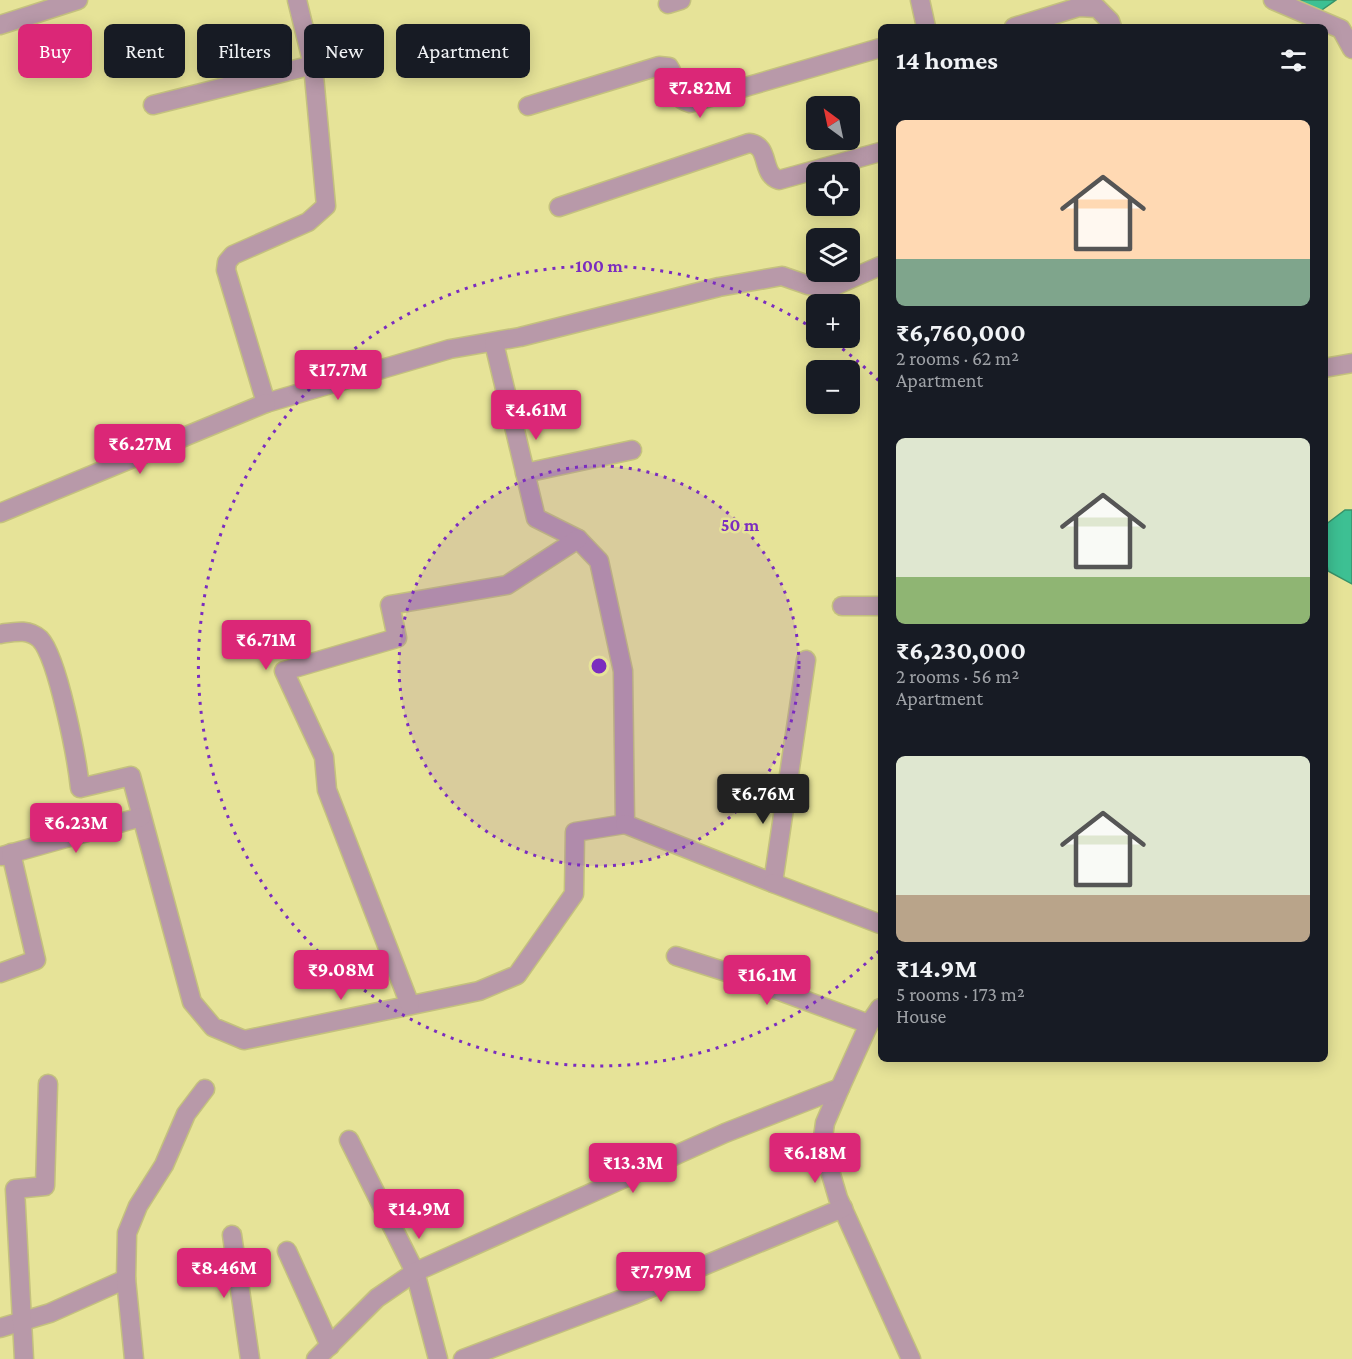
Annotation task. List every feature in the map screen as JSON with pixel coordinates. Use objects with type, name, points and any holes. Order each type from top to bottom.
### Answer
[{"type":"street","points":[[0,25],[78,0]]},
{"type":"street","points":[[297,0],[304,28]]},
{"type":"street","points":[[920,0],[925,24]]},
{"type":"street","points":[[1272,0],[1341,29],[1352,49]]},
{"type":"street","points":[[1024,24],[1079,7],[1097,8],[1111,24]]},
{"type":"street","points":[[528,106],[659,66],[669,67],[672,70],[677,95],[681,101],[690,103],[878,49]]},
{"type":"street","points":[[153,105],[304,66]]},
{"type":"street","points":[[266,403],[226,270],[227,262],[233,255],[308,222],[326,206],[314,78]]},
{"type":"street","points":[[559,207],[749,143],[761,148],[770,173],[779,180],[878,153]]},
{"type":"street","points":[[0,513],[266,403],[450,349],[494,343],[719,287],[782,276],[808,285],[830,288],[878,267]]},
{"type":"street","points":[[494,343],[536,518],[578,538],[599,561],[623,671],[625,824]]},
{"type":"street","points":[[1328,367],[1352,363]]},
{"type":"street","points":[[525,473],[632,450]]},
{"type":"street","points":[[410,1005],[327,790],[324,757],[284,671],[397,638],[390,605],[507,585],[578,538]]},
{"type":"street","points":[[842,606],[878,606]]},
{"type":"street","points":[[0,634],[24,630],[39,638],[50,656],[76,756],[80,788],[131,776],[192,1002],[213,1027],[244,1040],[479,991],[517,975],[574,894],[575,832],[625,824],[878,923]]},
{"type":"street","points":[[773,883],[806,660]]},
{"type":"street","points":[[0,974],[36,960],[6,855],[141,817]]},
{"type":"street","points":[[676,956],[740,976],[869,1024]]},
{"type":"street","points":[[878,1011],[869,1024],[825,1123],[822,1144],[843,1208],[903,1357]]},
{"type":"street","points":[[24,1359],[22,1321],[9,1231],[15,1189],[45,1186],[48,1084]]},
{"type":"street","points":[[316,1359],[377,1298],[415,1272],[725,1133],[840,1088]]},
{"type":"street","points":[[134,1359],[126,1279],[127,1233],[138,1206],[164,1165],[186,1114],[205,1089]]},
{"type":"street","points":[[348,1140],[415,1272],[438,1359]]},
{"type":"street","points":[[463,1359],[633,1295],[843,1208]]},
{"type":"street","points":[[232,1235],[250,1359]]},
{"type":"street","points":[[287,1251],[330,1346]]},
{"type":"street","points":[[0,1328],[50,1313],[126,1279]]},
{"type":"shaded area","points":[[1294,0],[1336,0],[1319,12]]},
{"type":"shaded area","points":[[1345,510],[1352,510],[1352,584],[1328,571],[1328,523]]}]
